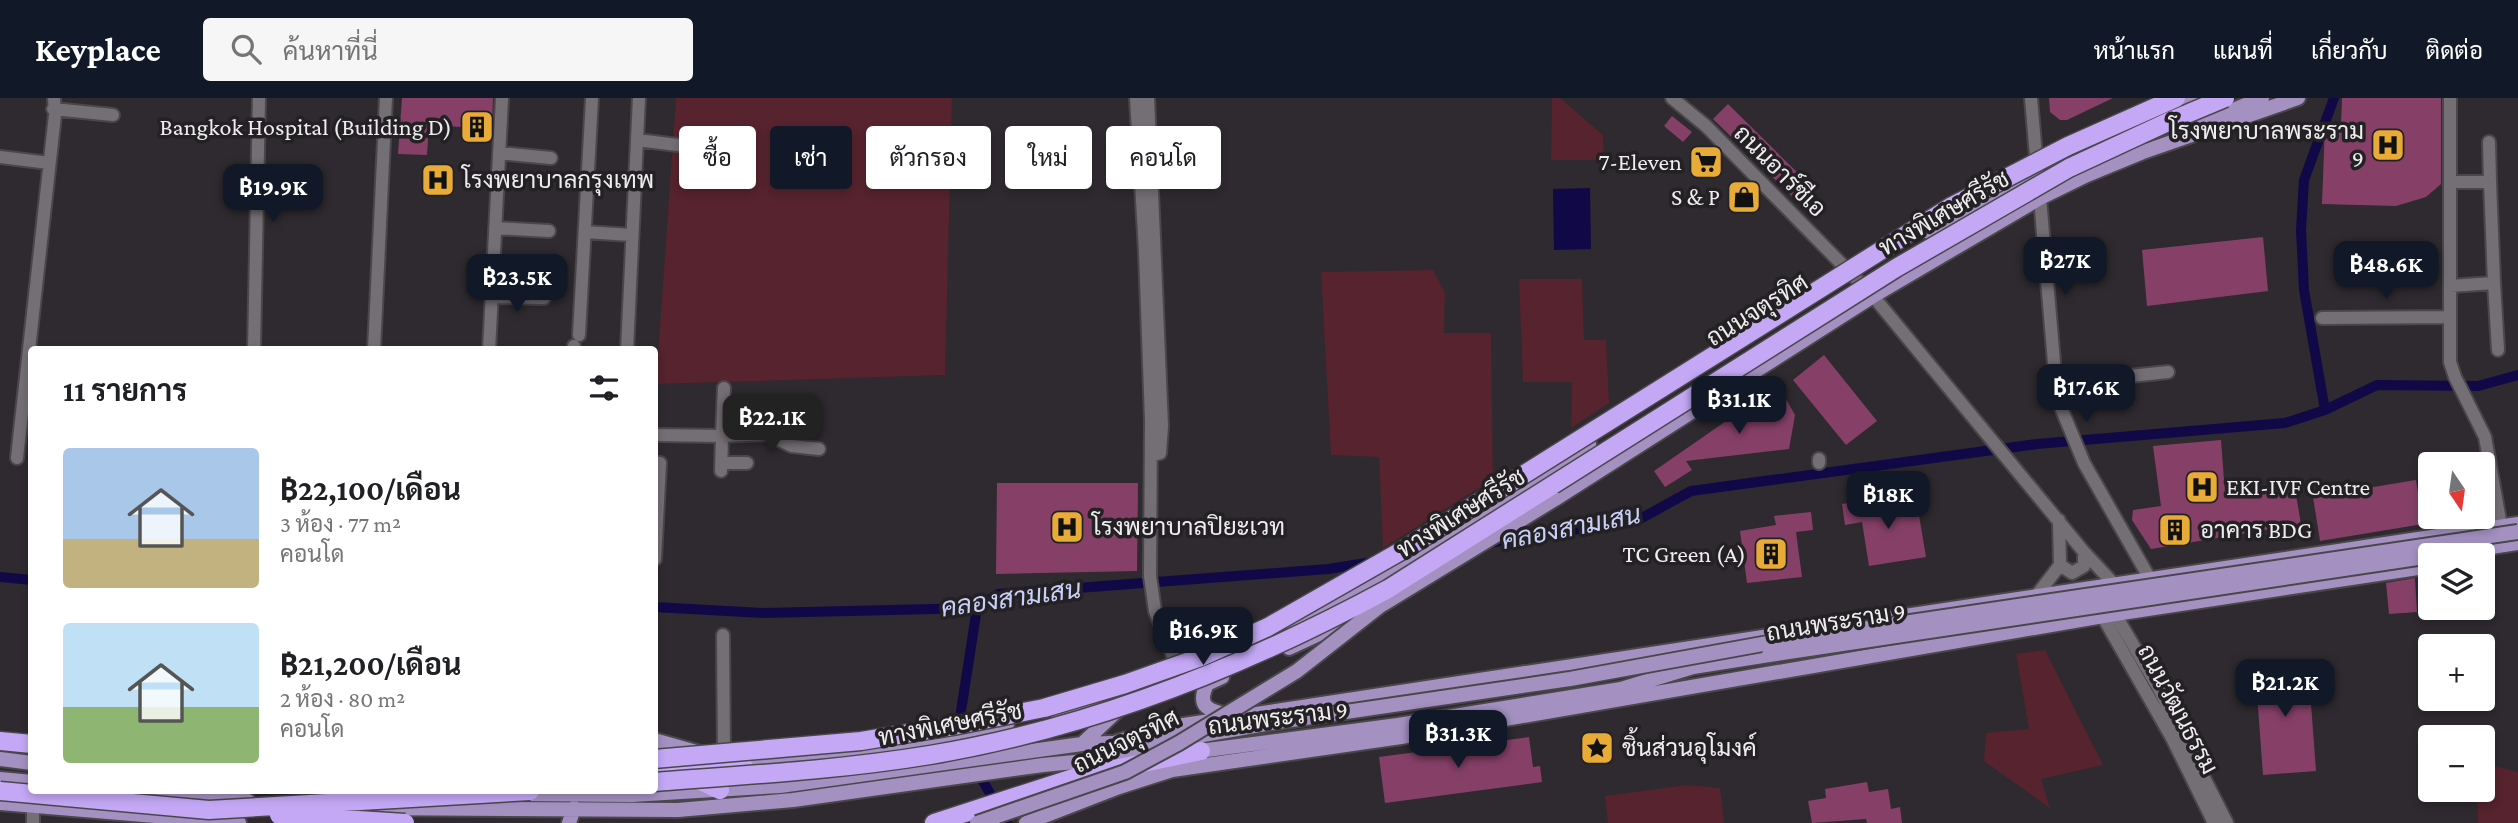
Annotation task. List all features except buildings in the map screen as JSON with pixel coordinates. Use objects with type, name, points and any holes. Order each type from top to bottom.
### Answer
[{"type":"highway","name":"ทางพิเศษศรีรัช","points":[[658,759],[860,741],[953,726],[1044,708],[1125,684],[1201,657],[1268,627],[1364,574],[1952,206],[2068,146],[2176,98]]},
{"type":"highway","name":"ทางพิเศษศรีรัช","points":[[658,782],[851,766],[1004,740],[1130,705],[1254,656],[1318,627],[1388,589],[1896,268],[2069,168],[2225,98]]},
{"type":"highway","points":[[0,741],[28,744]]},
{"type":"highway","points":[[934,823],[974,817],[1012,796],[1076,777],[1201,751]]},
{"type":"highway","points":[[658,761],[720,790]]},
{"type":"highway","points":[[674,768],[743,765]]},
{"type":"highway","points":[[0,791],[28,794]]},
{"type":"highway","points":[[33,794],[209,810],[405,823]]},
{"type":"highway","points":[[209,810],[479,794]]},
{"type":"main road","name":"ถนนจตุรทิศ","points":[[2130,121],[2154,98]]},
{"type":"main road","name":"ถนนจตุรทิศ","points":[[743,765],[885,749],[980,730],[1085,706],[1180,674],[1327,605],[1923,233],[2130,121],[2191,98]]},
{"type":"main road","name":"ถนนจตุรทิศ","points":[[2143,152],[2219,114],[2262,98]]},
{"type":"main road","name":"ถนนจตุรทิศ","points":[[974,817],[1083,789],[1125,772],[1169,748],[1297,671],[1380,606],[1555,499],[1873,296],[2040,198],[2087,174],[2143,152],[2298,98]]},
{"type":"main road","name":"ถนนพระราม 9","points":[[1117,742],[1164,728],[2518,524]]},
{"type":"main road","name":"ถนนพระราม 9","points":[[658,792],[780,786],[1082,744],[1168,741],[1570,679],[1768,643],[2518,532]]},
{"type":"main road","points":[[2495,547],[2518,543]]},
{"type":"main road","points":[[2495,556],[2518,552]]},
{"type":"main road","name":"ถนนพระราม 9","points":[[158,794],[373,809],[678,810],[793,800],[1044,765],[1201,751],[1439,719],[1620,689],[1693,667],[2418,558]]},
{"type":"main road","name":"ถนนพระราม 9","points":[[1026,823],[1119,786],[1172,770],[1340,746],[2109,616],[2418,568]]},
{"type":"main road","points":[[2091,588],[2109,616]]},
{"type":"main road","points":[[1180,674],[1193,685],[1207,684],[1380,606]]},
{"type":"main road","points":[[1620,689],[1823,664]]},
{"type":"main road","points":[[1207,684],[1202,695],[1204,704],[1212,711],[1235,717]]},
{"type":"main road","points":[[1457,685],[1451,692],[1450,700],[1462,715]]},
{"type":"main road","points":[[1082,744],[1142,688]]},
{"type":"main road","points":[[1436,688],[1445,700],[1439,719]]},
{"type":"main road","points":[[1340,746],[1398,725]]},
{"type":"main road","points":[[0,735],[28,738]]},
{"type":"main road","points":[[658,741],[743,765]]},
{"type":"main road","points":[[0,760],[28,763]]},
{"type":"main road","points":[[1076,777],[1172,770]]},
{"type":"main road","points":[[0,779],[28,782]]},
{"type":"main road","points":[[484,794],[482,801],[495,808]]},
{"type":"main road","name":"ถนนพระราม 9","points":[[534,794],[616,794]]},
{"type":"main road","points":[[243,801],[307,823]]},
{"type":"main road","points":[[0,803],[239,823]]},
{"type":"main road","points":[[569,823],[574,808]]},
{"type":"street","points":[[254,346],[259,98]]},
{"type":"street","points":[[374,346],[386,98]]},
{"type":"street","points":[[489,346],[502,98]]},
{"type":"street","points":[[576,343],[592,98]]},
{"type":"street","points":[[627,346],[639,98]]},
{"type":"street","name":"ถนนอาร์ซีเอ","points":[[1672,98],[1706,126],[1855,276],[2084,552],[2114,584]]},
{"type":"street","points":[[2031,98],[2037,172]]},
{"type":"street","points":[[2450,98],[2450,362],[2485,437],[2501,526]]},
{"type":"street","points":[[1142,100],[1156,383],[1151,456],[1150,576],[1159,623],[1180,674]]},
{"type":"street","points":[[29,346],[53,103],[113,115]]},
{"type":"street","points":[[637,140],[679,145]]},
{"type":"street","points":[[2489,142],[2498,350]]},
{"type":"street","points":[[499,153],[551,158]]},
{"type":"street","points":[[0,158],[49,163]]},
{"type":"street","points":[[2450,182],[2490,182]]},
{"type":"street","points":[[2040,198],[2057,398],[2084,463],[2150,579]]},
{"type":"street","points":[[495,228],[548,231]]},
{"type":"street","points":[[585,232],[631,235]]},
{"type":"street","points":[[2450,286],[2494,283]]},
{"type":"street","points":[[492,297],[544,298]]},
{"type":"street","points":[[2322,318],[2450,317]]},
{"type":"street","points":[[17,458],[28,357]]},
{"type":"street","points":[[2056,384],[2168,372]]},
{"type":"street","points":[[724,388],[721,467],[747,463]]},
{"type":"street","points":[[658,435],[767,434],[792,446],[819,449]]},
{"type":"street","points":[[658,463],[658,501]]},
{"type":"street","points":[[2036,595],[2060,565],[2059,520]]},
{"type":"street","points":[[2060,565],[2072,573],[2079,572],[2084,566],[2084,552]]},
{"type":"street","name":"ถนนวัฒนธรรม","points":[[2109,616],[2214,823]]},
{"type":"street","name":"ถนนวัฒนธรรม","points":[[2109,616],[2164,698],[2227,823]]},
{"type":"street","points":[[723,635],[724,760]]},
{"type":"street","points":[[33,794],[33,823]]},
{"type":"shaded area","points":[[676,98],[952,98],[951,126],[866,126],[866,189],[950,189],[945,375],[658,384]]},
{"type":"shaded area","points":[[1552,98],[1560,98],[1603,135],[1604,160],[1551,160]]},
{"type":"shaded area","points":[[1590,188],[1591,249],[1554,250],[1553,189]]},
{"type":"shaded area","points":[[1433,270],[1445,293],[1444,333],[1491,333],[1493,479],[1383,548],[1379,457],[1331,455],[1321,272]]},
{"type":"shaded area","points":[[1519,279],[1582,279],[1584,340],[1606,340],[1609,403],[1571,428],[1572,382],[1523,382]]},
{"type":"shaded area","points":[[2045,650],[2103,765],[2041,779],[2050,808],[1984,761],[1986,733],[2029,729],[2016,654]]},
{"type":"shaded area","points":[[2495,766],[2518,772],[2518,823],[2478,823],[2477,802],[2495,802]]},
{"type":"shaded area","points":[[1686,785],[1720,788],[1724,823],[1608,823],[1605,796]]},
{"type":"waterway","points":[[2325,410],[2304,290],[2301,230],[2304,180],[2334,98]]},
{"type":"waterway","name":"คลองสามเสน","points":[[1488,543],[1638,520],[1691,491],[2037,444],[2285,423],[2325,410],[2377,385],[2478,386],[2518,375]]},
{"type":"waterway","name":"คลองสามเสน","points":[[658,607],[763,613],[977,608],[998,594],[1328,569],[1373,562]]},
{"type":"waterway","name":"คลองสามเสน","points":[[0,577],[28,580]]},
{"type":"waterway","points":[[963,728],[961,711],[977,608]]},
{"type":"waterway","points":[[976,769],[1007,823]]},
{"type":"place","name":"Bangkok Hospital (Building D)","points":[[477,127]]},
{"type":"place","name":"โรงพยาบาลพระราม 9","points":[[2388,145]]},
{"type":"place","name":"7-Eleven","points":[[1706,162]]},
{"type":"place","name":"โรงพยาบาลกรุงเทพ","points":[[438,180]]},
{"type":"place","name":"S & P","points":[[1744,197]]},
{"type":"place","name":"EKI-IVF Centre","points":[[2202,487]]},
{"type":"place","name":"โรงพยาบาลปิยะเวท","points":[[1067,527]]},
{"type":"place","name":"อาคาร BDG","points":[[2175,530]]},
{"type":"place","name":"TC Green (A)","points":[[1771,554]]},
{"type":"place","name":"ชิ้นส่วนอุโมงค์","points":[[1597,748]]}]
